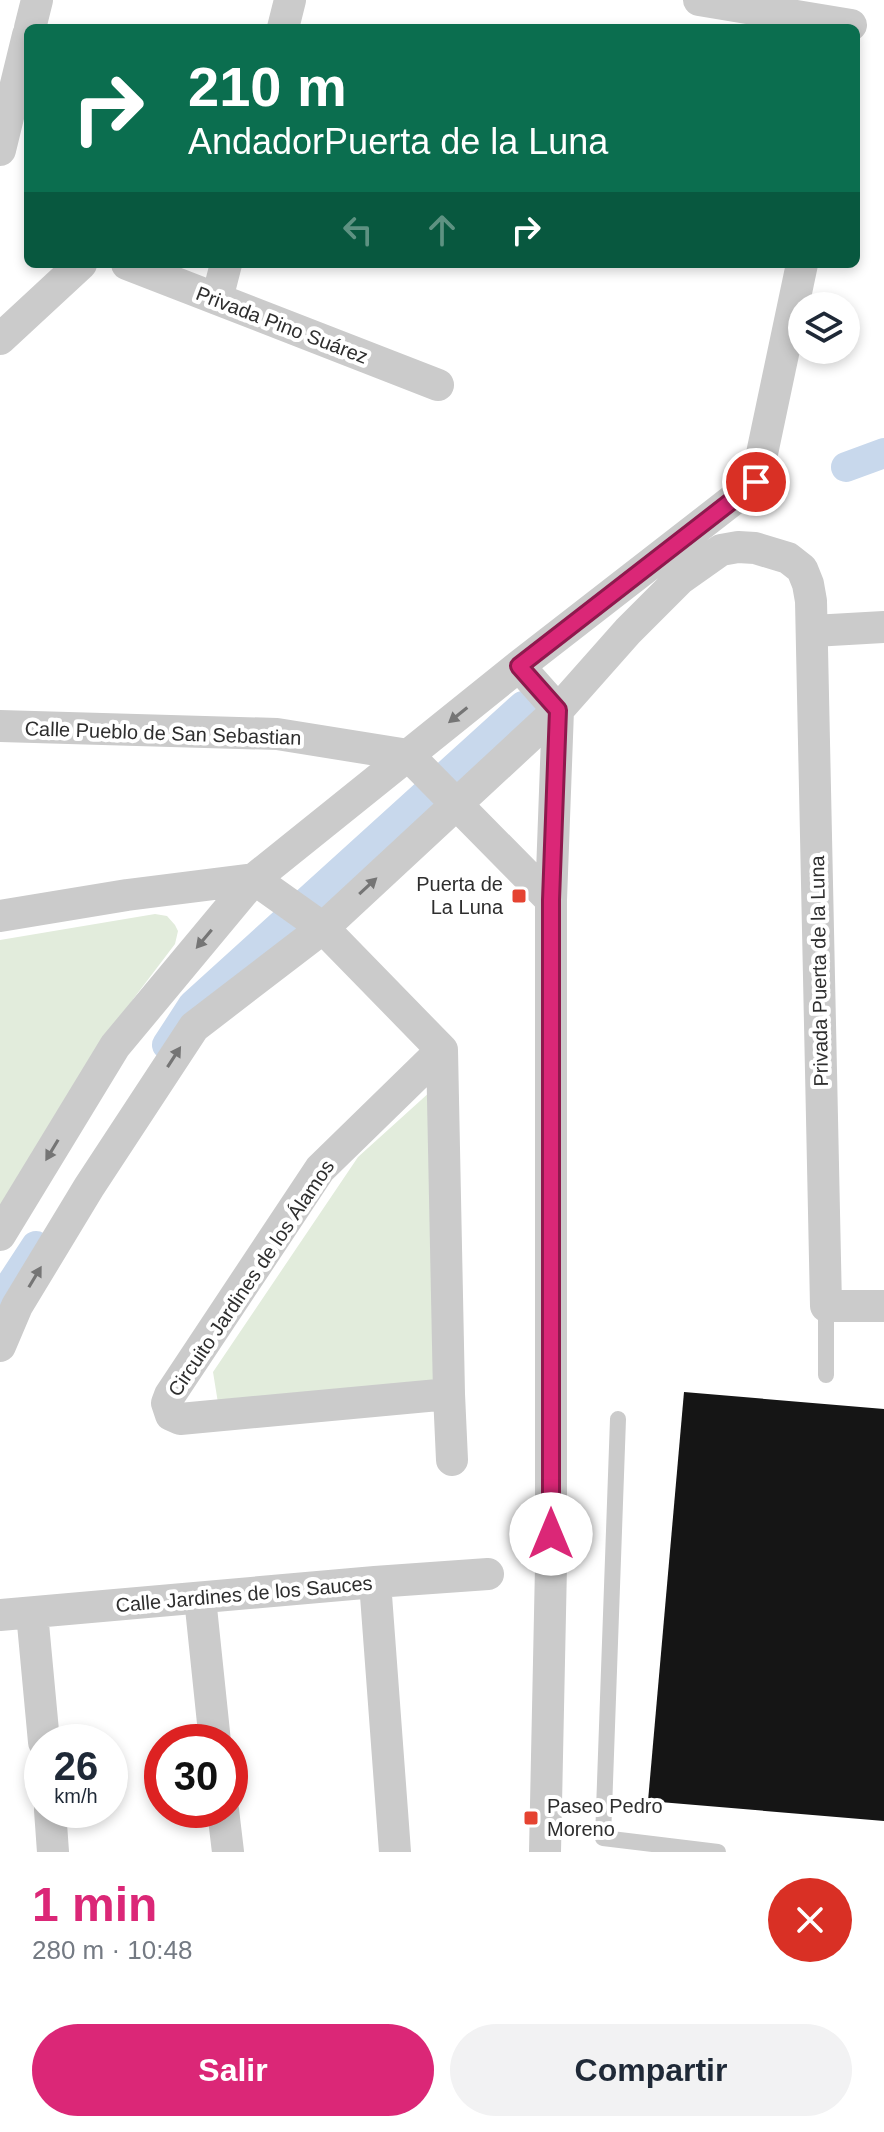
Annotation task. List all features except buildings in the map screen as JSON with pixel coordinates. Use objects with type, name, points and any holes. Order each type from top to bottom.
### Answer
[{"type":"street","points":[[31,24],[37,0]]},
{"type":"street","points":[[284,24],[290,0]]},
{"type":"street","points":[[699,0],[853,18]]},
{"type":"street","points":[[0,150],[24,51]]},
{"type":"street","points":[[0,339],[77,268]]},
{"type":"street","name":"Privada Pino Suárez","points":[[137,268],[438,385]]},
{"type":"street","points":[[217,299],[225,268]]},
{"type":"street","points":[[0,1235],[115,1046],[263,885],[519,666],[756,482],[801,268]]},
{"type":"street","name":"Privada Puerta de la Luna","points":[[558,710],[628,631],[680,579],[721,550],[738,547],[773,552],[788,558],[802,569],[808,584],[813,631],[826,1306]]},
{"type":"street","points":[[813,631],[884,627]]},
{"type":"street","points":[[519,666],[558,710],[551,900],[551,1566],[545,1852]]},
{"type":"street","points":[[0,1346],[17,1306],[89,1187],[194,1027],[316,924],[452,800],[558,710]]},
{"type":"street","name":"Calle Pueblo de San Sebastian","points":[[0,726],[277,734],[413,759]]},
{"type":"street","points":[[413,759],[551,900]]},
{"type":"street","points":[[0,916],[127,895],[263,885],[316,924],[442,1050],[452,1460]]},
{"type":"street","name":"Circuito Jardines de los Álamos","points":[[442,1050],[320,1169],[167,1403],[171,1415],[180,1419],[449,1394]]},
{"type":"street","points":[[826,1306],[884,1306]]},
{"type":"street","name":"Calle Jardines de los Sauces","points":[[0,1615],[488,1574]]},
{"type":"street","points":[[375,1582],[395,1852]]},
{"type":"street","points":[[200,1598],[213,1724]]},
{"type":"street","points":[[32,1613],[42,1724]]},
{"type":"street","points":[[51,1828],[53,1852]]},
{"type":"street","points":[[225,1828],[228,1852]]},
{"type":"lane","name":"Privada Puerta de la Luna","points":[[826,1306],[826,1375]]},
{"type":"lane","points":[[618,1419],[603,1838],[718,1852]]},
{"type":"green space","points":[[155,914],[167,916],[175,925],[178,931],[175,944],[134,998],[0,1209],[0,940]]},
{"type":"green space","points":[[431,1091],[436,1380],[218,1403],[213,1372],[358,1157]]},
{"type":"waterway","points":[[846,467],[884,453]]},
{"type":"waterway","points":[[167,1045],[193,1005],[523,706]]},
{"type":"waterway","points":[[0,1301],[36,1246]]},
{"type":"place","name":"Puerta de La Luna","points":[[519,896]]},
{"type":"place","name":"Paseo Pedro Moreno","points":[[531,1818]]},
{"type":"route","points":[[551,1534],[551,900],[558,710],[519,666],[756,482]]}]
